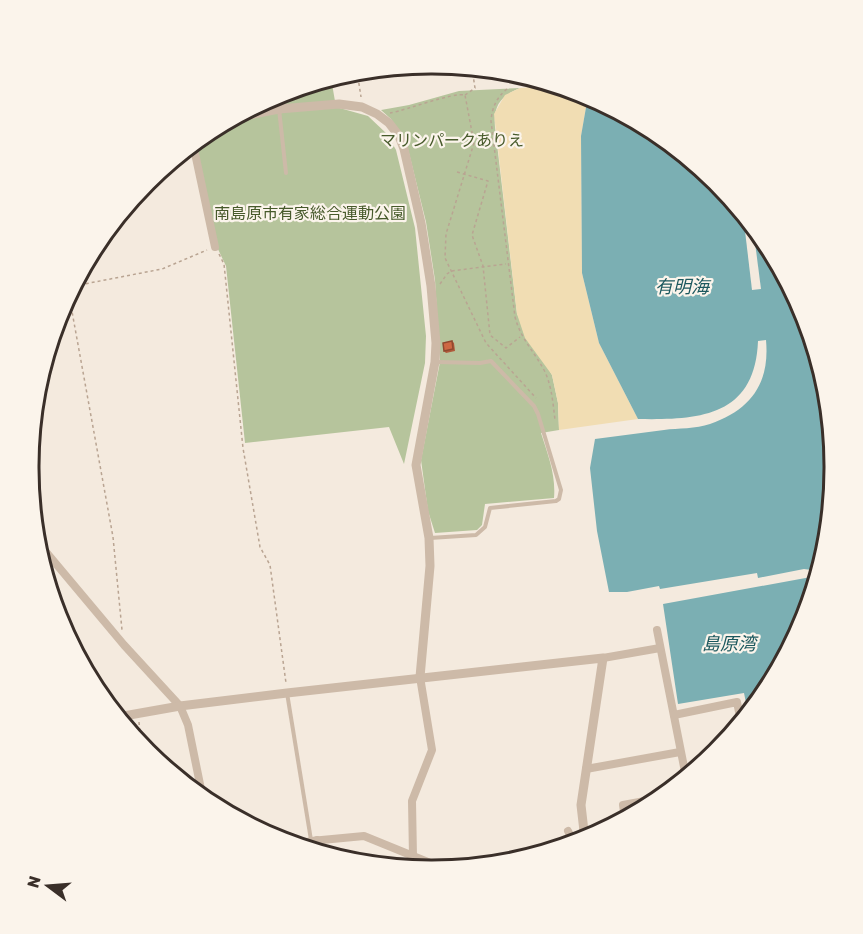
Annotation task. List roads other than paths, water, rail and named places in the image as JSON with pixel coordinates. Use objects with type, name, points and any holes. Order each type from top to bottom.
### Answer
[{"type":"street","points":[[264,112],[339,104],[362,106],[377,114],[389,123],[399,136],[421,222],[431,286],[436,343],[435,362],[416,465],[429,538],[430,566],[420,677],[432,750],[412,801],[413,857]]},
{"type":"street","points":[[195,155],[215,247]]},
{"type":"street","points":[[49,556],[124,645],[180,706],[188,725],[201,784]]},
{"type":"street","points":[[657,630],[684,767]]},
{"type":"street","points":[[127,715],[180,706],[420,677],[603,658],[660,648]]},
{"type":"street","points":[[584,829],[581,805],[603,658]]},
{"type":"street","points":[[674,715],[737,702],[739,711]]},
{"type":"street","points":[[586,769],[680,752]]},
{"type":"street","points":[[624,809],[623,805],[634,803]]},
{"type":"street","points":[[568,831],[570,835]]},
{"type":"street","points":[[314,840],[364,836],[417,859]]},
{"type":"lane","points":[[279,109],[286,173]]},
{"type":"lane","points":[[429,538],[476,534],[485,527],[488,512],[494,507],[559,499],[561,490],[534,406],[491,361],[480,363],[435,362]]},
{"type":"lane","points":[[287,693],[314,840]]},
{"type":"water","name":"有明海","points":[[586,106],[628,127],[670,156],[709,189],[727,208],[758,249],[784,293],[811,365],[821,416],[823,493],[821,518],[811,570],[804,569],[758,578],[757,573],[660,589],[659,586],[627,592],[609,592],[597,531],[590,468],[595,439],[699,427],[737,411],[747,403],[761,382],[765,369],[766,340],[758,341],[754,366],[747,385],[735,399],[720,409],[682,418],[638,419],[599,343],[582,273],[581,136]]},
{"type":"water","name":"島原湾","points":[[808,578],[784,641],[746,702],[744,693],[678,704],[663,604]]},
{"type":"park label","name":"マリンパークありえ","points":[[452,140]]},
{"type":"park label","name":"南島原市有家総合運動公園","points":[[310,213]]}]
